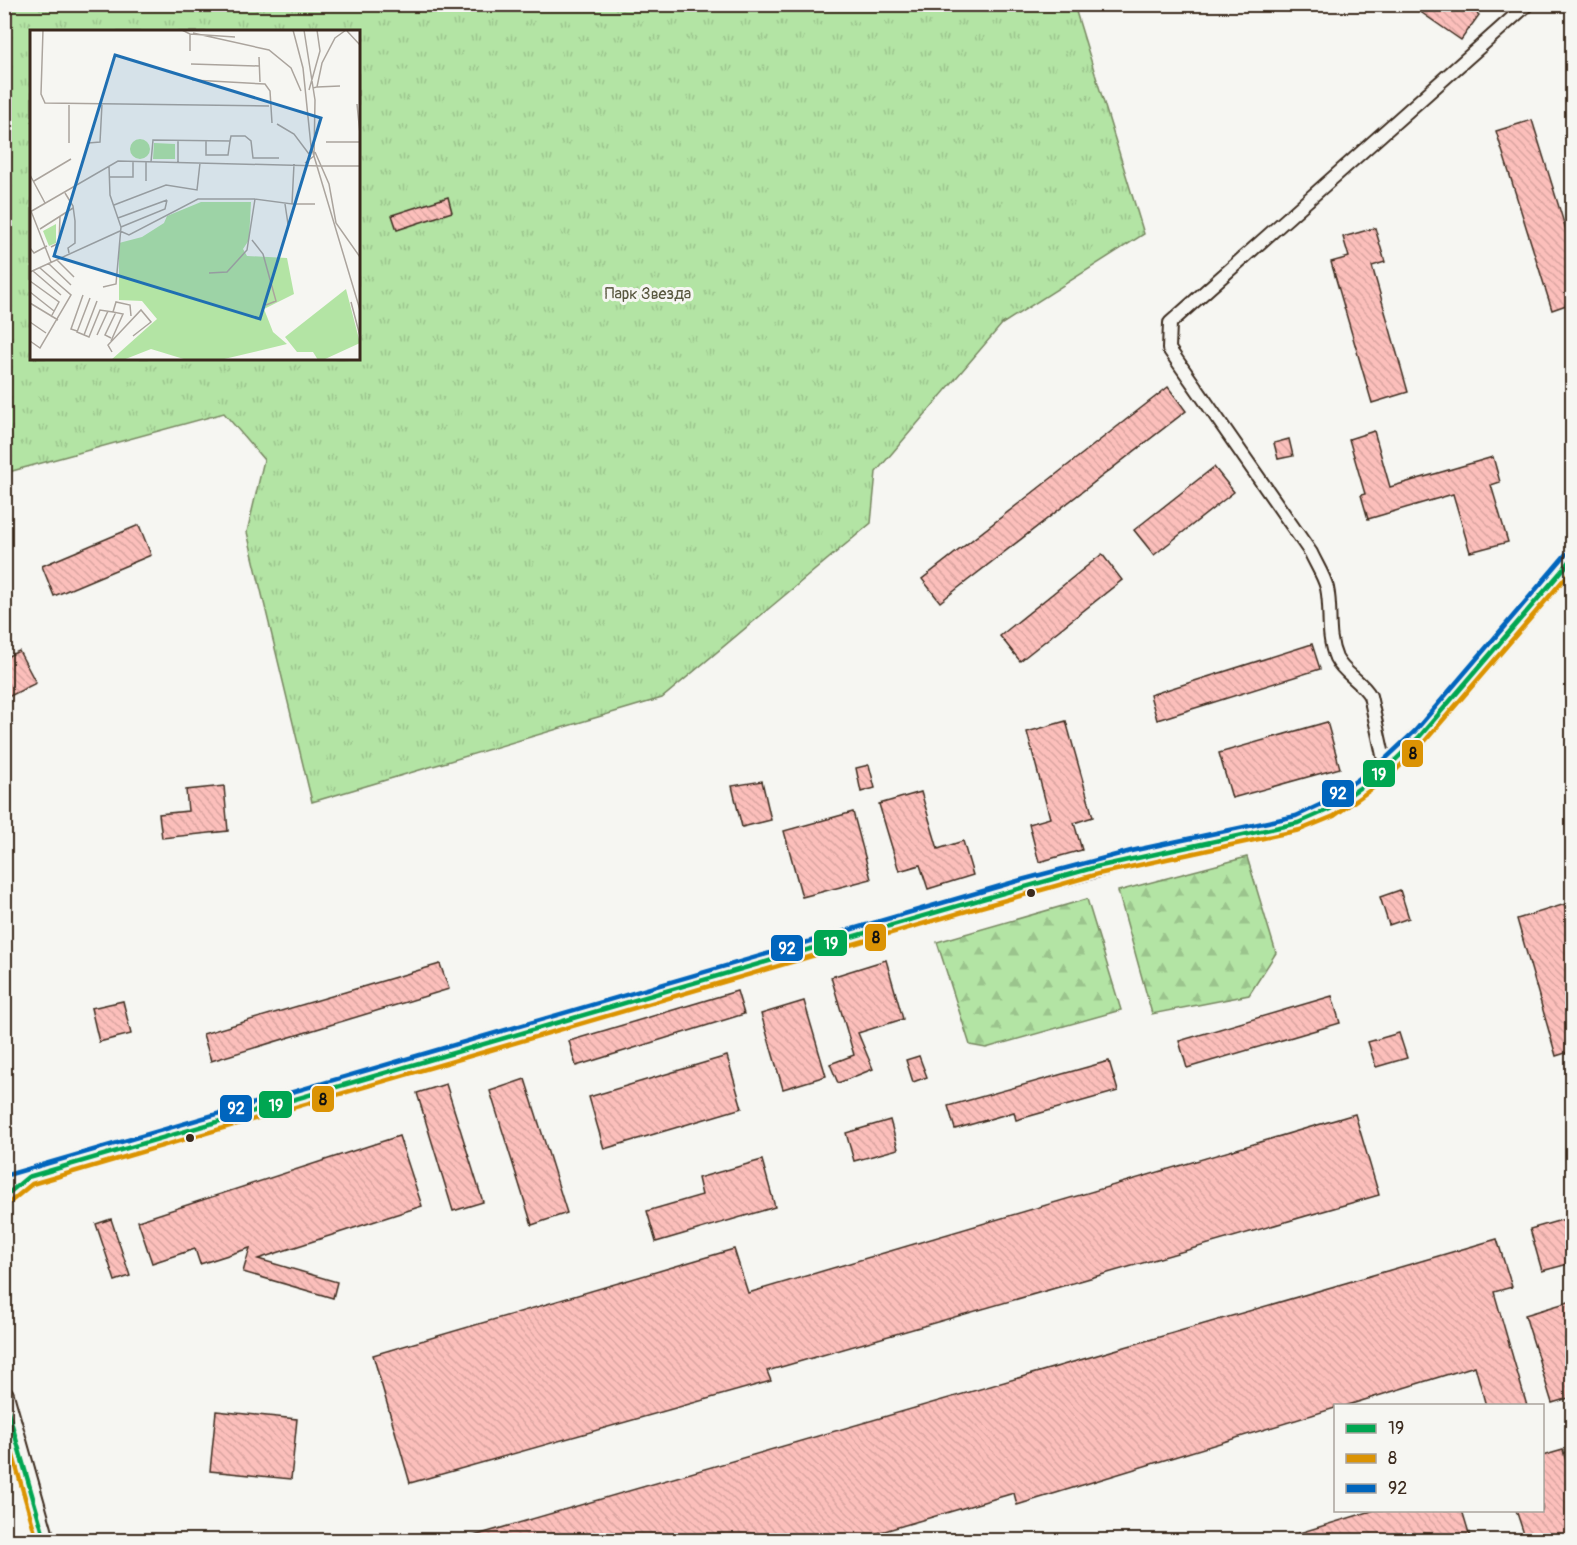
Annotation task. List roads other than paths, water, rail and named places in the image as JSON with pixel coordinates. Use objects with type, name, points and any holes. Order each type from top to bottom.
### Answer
[{"type":"main road","points":[[4,1184],[1023,887],[1133,858],[1298,823],[1330,809],[1386,768],[1420,736],[1572,559]]},
{"type":"main road","points":[[4,1197],[28,1177]]},
{"type":"main road","points":[[4,1395],[45,1540]]},
{"type":"street","points":[[1386,768],[1370,696],[1365,687],[1350,676],[1337,660],[1329,637],[1327,587],[1311,553],[1169,349],[1170,323],[1528,4]]},
{"type":"park label","name":"Парк Звезда","points":[[648,294]]}]
